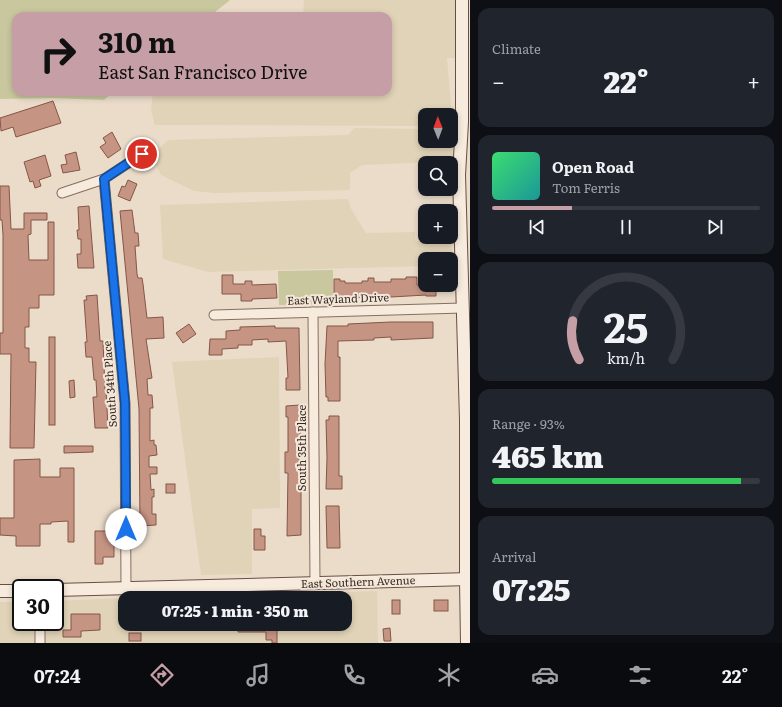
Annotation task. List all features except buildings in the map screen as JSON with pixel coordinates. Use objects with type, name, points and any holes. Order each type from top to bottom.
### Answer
[{"type":"street","points":[[462,0],[462,122],[459,175],[466,420],[468,579],[467,643]]},
{"type":"street","points":[[62,193],[104,179],[142,154]]},
{"type":"street","name":"South 34th Place","points":[[104,179],[125,403],[126,589]]},
{"type":"street","name":"East Wayland Drive","points":[[214,315],[463,308]]},
{"type":"street","name":"South 35th Place","points":[[313,312],[315,583]]},
{"type":"street","name":"East Southern Avenue","points":[[64,590],[468,579]]},
{"type":"street","points":[[0,592],[12,591]]},
{"type":"street","points":[[40,631],[40,643]]},
{"type":"shaded area","points":[[0,0],[230,0],[215,12],[12,12],[12,96],[108,96],[104,100],[53,98],[0,99]]},
{"type":"shaded area","points":[[304,0],[458,0],[458,58],[447,58],[451,108],[418,108],[418,126],[155,125],[151,110],[153,96],[392,96],[392,12],[303,12]]},
{"type":"shaded area","points":[[354,128],[418,129],[418,148],[452,148],[453,156],[418,156],[418,163],[362,165],[350,173],[350,190],[215,193],[194,191],[161,175],[155,163],[157,151],[168,140],[348,135]]},
{"type":"shaded area","points":[[348,199],[351,209],[366,233],[415,232],[415,241],[418,241],[418,244],[451,244],[452,252],[418,252],[418,266],[208,272],[163,259],[160,205]]},
{"type":"shaded area","points":[[333,270],[333,304],[279,305],[278,271]]},
{"type":"shaded area","points":[[279,357],[280,508],[252,509],[252,574],[201,575],[172,362]]},
{"type":"shaded area","points":[[377,591],[378,643],[0,643],[0,602],[12,602],[12,631],[64,631],[64,601],[118,598],[118,631],[352,631],[352,592]]},
{"type":"route","points":[[126,529],[125,403],[104,179],[142,154]]}]
